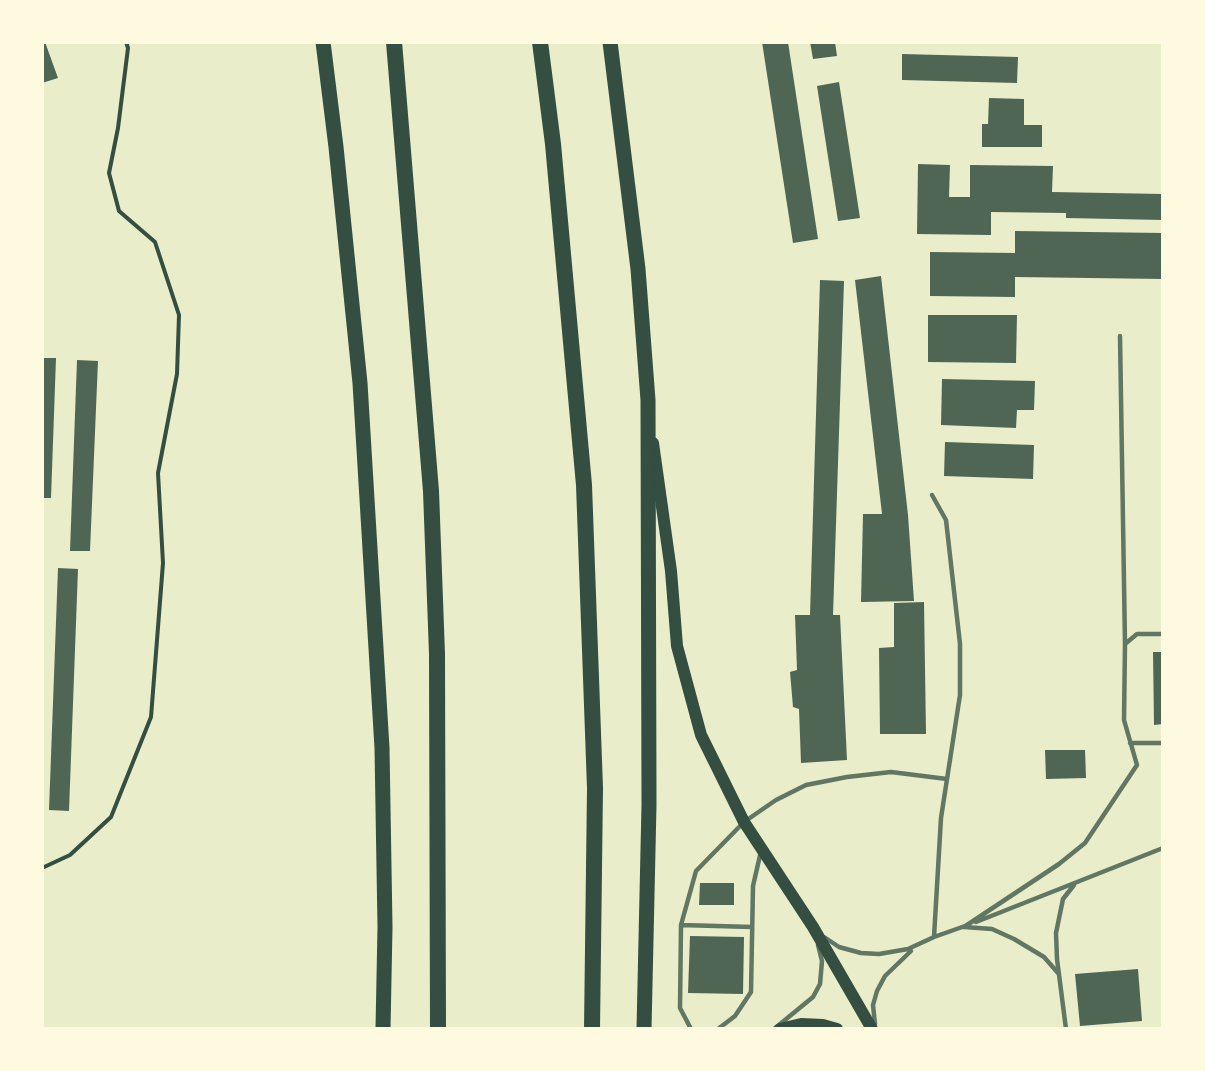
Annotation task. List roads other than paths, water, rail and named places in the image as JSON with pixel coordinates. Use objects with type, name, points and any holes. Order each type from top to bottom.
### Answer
[{"type":"highway","points":[[394,42],[431,490],[437,654],[438,1029]]},
{"type":"highway","points":[[540,42],[554,144],[584,486],[595,788],[592,1029]]},
{"type":"main road","points":[[323,42],[336,147],[360,395],[382,748],[385,927],[383,1027]]},
{"type":"main road","points":[[610,42],[638,269],[648,400],[671,571],[677,646],[701,735],[744,822],[813,927],[872,1029]]},
{"type":"main road","points":[[644,1029],[649,805],[648,400]]},
{"type":"main road","points":[[780,1029],[801,1024],[823,1025],[837,1029]]},
{"type":"lane","points":[[964,927],[1059,864],[1085,843],[1137,765],[1124,720],[1120,336]]},
{"type":"lane","points":[[932,495],[946,520],[960,644],[960,695],[941,818],[934,937]]},
{"type":"lane","points":[[1125,644],[1137,634],[1163,634]]},
{"type":"lane","points":[[1130,743],[1163,743]]},
{"type":"lane","points":[[691,1029],[680,1008],[681,925],[696,871],[744,822],[776,800],[806,785],[891,772],[948,778]]},
{"type":"lane","points":[[813,927],[839,947],[861,953],[893,953],[1163,848]]},
{"type":"lane","points":[[718,1029],[735,1016],[751,992],[753,886],[761,851]]},
{"type":"lane","points":[[1066,1029],[1056,933],[1059,912],[1066,893],[1081,880]]},
{"type":"lane","points":[[681,925],[752,927]]},
{"type":"lane","points":[[774,1029],[813,997],[820,984],[822,961],[813,927]]},
{"type":"lane","points":[[964,927],[992,929],[1014,939],[1044,957],[1059,974]]},
{"type":"lane","points":[[877,1029],[873,1018],[873,1005],[883,978],[908,952],[934,937]]}]
